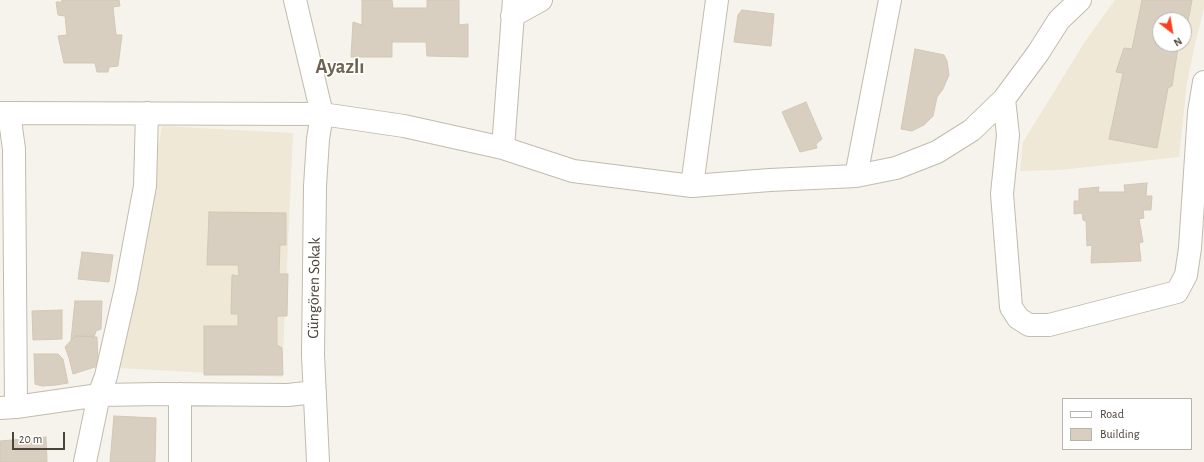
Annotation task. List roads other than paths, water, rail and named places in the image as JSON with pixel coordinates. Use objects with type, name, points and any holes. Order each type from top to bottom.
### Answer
[{"type":"street","points":[[295,0],[322,114]]},
{"type":"street","points":[[503,148],[513,8],[540,0]]},
{"type":"street","points":[[692,186],[717,0]]},
{"type":"street","points":[[856,176],[890,0]]},
{"type":"street","points":[[314,392],[288,395],[99,395],[8,408],[14,149],[5,113],[322,114],[404,126],[503,148],[573,171],[692,186],[770,180],[856,176],[896,168],[937,152],[972,130],[1004,99],[1038,53],[1061,10],[1080,0]]},
{"type":"street","points":[[1004,99],[1008,135],[1002,194],[1010,307],[1018,318],[1029,325],[1049,325],[1177,292],[1186,275],[1190,248],[1200,164],[1199,112],[1204,82]]},
{"type":"street","points":[[85,462],[99,395],[106,376],[126,288],[145,186],[147,113]]},
{"type":"street","name":"Güngören Sokak","points":[[318,462],[312,355],[315,186],[318,139],[322,114]]},
{"type":"street","points":[[180,394],[180,462]]},
{"type":"district","name":"Ayazlı","points":[[340,67]]}]
